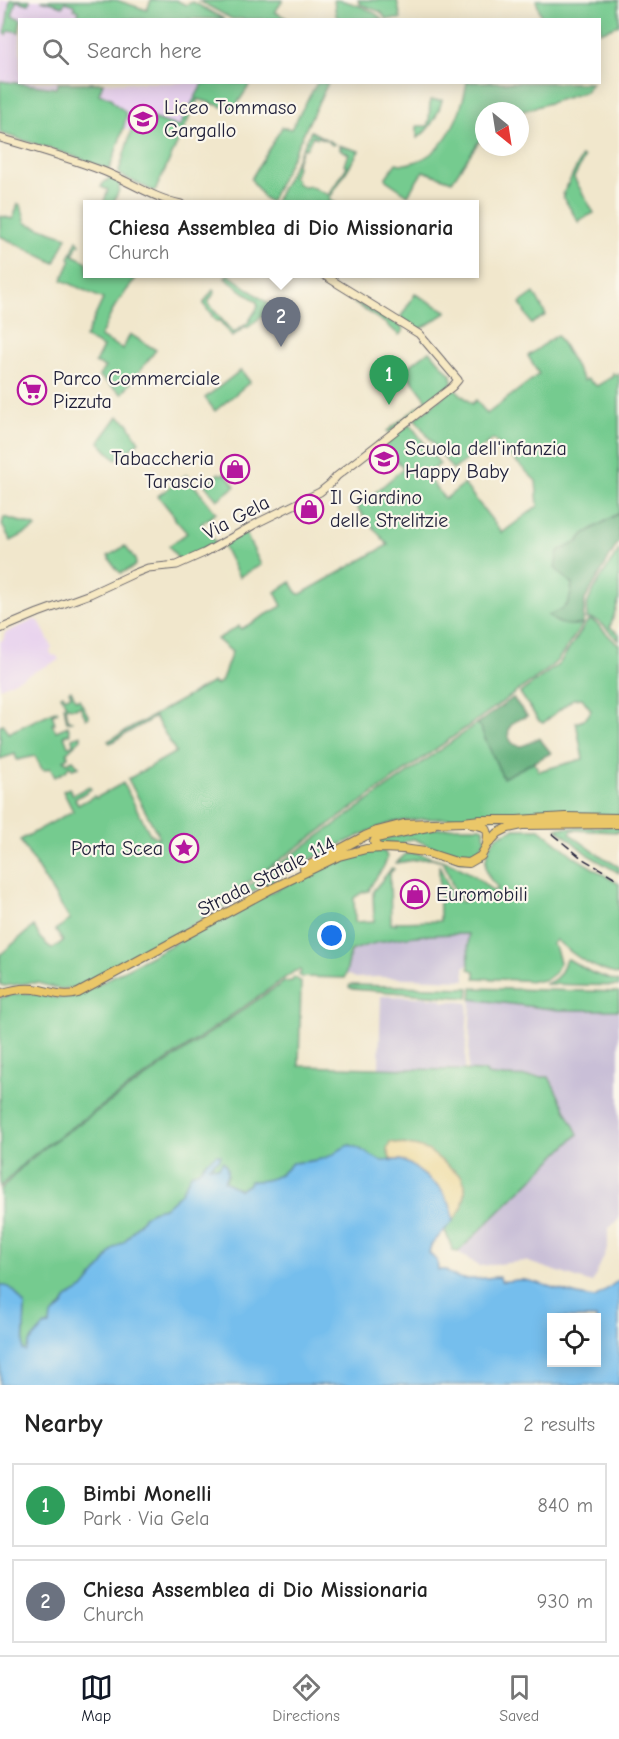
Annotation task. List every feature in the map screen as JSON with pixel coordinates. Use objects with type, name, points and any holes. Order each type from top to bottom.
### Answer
[{"type":"main road","name":"Strada Statale 114","points":[[0,992],[18,986],[58,991],[76,990],[377,831],[417,822],[445,823],[565,817],[619,818]]},
{"type":"main road","points":[[463,822],[486,828],[489,833],[487,845]]},
{"type":"main road","points":[[382,848],[375,845],[376,838],[445,823]]},
{"type":"main road","name":"Strada Statale 114","points":[[0,992],[29,989],[66,996],[78,993],[269,890],[339,856],[356,851],[382,848],[425,852],[464,864],[478,859],[487,845],[502,831],[522,825],[619,824]]},
{"type":"street","points":[[0,138],[95,168],[166,200]]},
{"type":"street","name":"Via Gela","points":[[0,630],[148,568],[177,565],[320,492],[458,380],[419,334],[330,278]]},
{"type":"shaded area","points":[[0,0],[116,0],[146,10],[148,7],[180,18],[18,18],[18,83],[0,81]]},
{"type":"shaded area","points":[[22,84],[206,84],[176,147],[74,111],[80,92]]},
{"type":"shaded area","points":[[34,620],[39,621],[52,647],[50,652],[59,660],[0,688],[0,641],[3,640],[5,633]]},
{"type":"shaded area","points":[[439,934],[468,934],[469,964],[464,967],[465,980],[356,978],[347,974],[345,978],[302,977],[359,948],[391,939]]},
{"type":"shaded area","points":[[381,996],[419,997],[441,999],[443,1002],[468,1003],[465,1071],[379,1068]]},
{"type":"shaded area","points":[[471,999],[559,1010],[619,1010],[619,1219],[608,1229],[608,1247],[592,1283],[525,1261],[479,1266],[458,1252],[578,1134],[549,1077],[495,1076],[486,1075],[486,1071],[468,1071]]},
{"type":"green space","points":[[10,0],[30,0],[29,4],[16,1],[12,16],[18,18],[18,32],[9,30],[7,35],[5,33]]},
{"type":"green space","points":[[41,0],[116,0],[147,10],[151,0],[176,0],[186,5],[193,2],[222,18],[77,18],[79,11],[74,9],[74,5],[65,2],[63,6]]},
{"type":"green space","points":[[283,0],[275,12],[286,18],[230,18],[199,1]]},
{"type":"green space","points":[[334,0],[360,6],[381,18],[340,18],[336,16]]},
{"type":"green space","points":[[358,0],[397,0],[401,18],[385,18],[381,12],[360,4]]},
{"type":"green space","points":[[536,0],[619,0],[619,25],[601,32],[601,18],[542,18]]},
{"type":"green space","points":[[0,81],[56,88],[58,84],[103,84],[99,94],[111,98],[114,104],[126,114],[123,131],[108,169],[0,133]]},
{"type":"green space","points":[[202,84],[250,84],[233,110],[198,99],[156,189],[153,191],[120,175],[119,171],[135,118],[143,115],[179,127]]},
{"type":"green space","points":[[316,84],[328,84],[271,200],[267,200],[251,179],[282,127],[291,129]]},
{"type":"green space","points":[[467,84],[591,84],[585,92],[529,109],[529,102],[475,102],[475,147],[452,181],[423,171],[408,195],[386,180],[396,163],[414,162],[435,150],[451,130]]},
{"type":"green space","points":[[430,100],[442,100],[433,122],[417,138],[417,126],[427,126],[429,121]]},
{"type":"green space","points":[[311,131],[335,144],[332,145],[328,141],[313,136],[306,149],[303,148],[293,177],[297,180],[296,183],[305,187],[309,186],[329,195],[347,166],[344,164],[349,154],[340,149],[339,145],[359,151],[329,199],[331,200],[276,200]]},
{"type":"green space","points":[[582,156],[584,158],[574,178],[594,213],[580,220],[579,223],[563,194]]},
{"type":"green space","points":[[109,177],[118,180],[119,183],[119,191],[114,200],[104,200],[108,190],[101,187]]},
{"type":"green space","points":[[18,204],[21,205],[26,223],[67,237],[55,263],[0,236],[0,216],[13,219]]},
{"type":"green space","points":[[77,240],[80,244],[73,255],[83,260],[83,278],[136,278],[115,306],[100,337],[123,349],[130,334],[156,350],[122,394],[99,376],[105,367],[95,363],[103,347],[85,338],[103,299],[62,280],[71,260],[69,258]]},
{"type":"green space","points":[[225,278],[233,278],[285,316],[282,320],[269,311],[232,337],[220,321],[216,321],[211,316],[213,314],[204,305],[213,290],[215,292],[209,304],[233,333],[247,324],[258,307],[257,302]]},
{"type":"green space","points":[[534,293],[546,315],[531,324],[520,303]]},
{"type":"green space","points":[[415,294],[446,313],[419,330],[400,318]]},
{"type":"green space","points":[[354,303],[402,327],[403,331],[399,335]]},
{"type":"green space","points":[[557,335],[584,381],[587,379],[597,386],[612,377],[613,373],[615,375],[619,373],[619,513],[584,534],[555,568],[572,584],[570,599],[564,609],[549,616],[572,625],[583,624],[558,660],[546,671],[219,903],[204,919],[74,988],[59,989],[38,983],[4,986],[0,984],[0,955],[34,926],[40,938],[52,949],[63,941],[55,930],[70,920],[20,840],[73,811],[63,791],[69,788],[73,795],[89,786],[91,789],[75,799],[78,805],[123,783],[150,834],[159,838],[128,779],[176,752],[155,717],[110,743],[108,741],[213,682],[215,685],[221,682],[232,652],[217,639],[239,626],[241,629],[282,606],[275,592],[291,582],[298,594],[301,594],[388,545],[357,508],[404,468],[381,445],[410,424],[440,464],[426,475],[445,499],[464,484],[502,533],[538,506],[536,481],[493,439],[453,470],[415,419],[454,388],[472,404],[476,400],[487,414],[539,374],[528,356]]},
{"type":"green space","points":[[429,351],[451,375],[451,385],[389,433],[387,431],[427,400],[404,370]]},
{"type":"green space","points":[[241,370],[250,382],[215,411],[205,398]]},
{"type":"green space","points":[[118,416],[128,423],[139,442],[116,460],[99,442]]},
{"type":"green space","points":[[219,473],[221,475],[225,473],[235,486],[217,500],[205,485]]},
{"type":"green space","points":[[186,475],[216,513],[201,524],[217,544],[180,562],[169,546],[187,533],[158,496]]},
{"type":"green space","points":[[619,513],[619,541],[585,600],[583,624],[569,625],[552,619],[549,615],[561,610],[569,601],[572,584],[555,568],[558,551],[578,542],[584,534]]},
{"type":"green space","points":[[4,517],[36,528],[11,541],[2,525]]},
{"type":"green space","points":[[245,532],[261,565],[239,577],[223,545]]},
{"type":"green space","points":[[125,546],[136,564],[121,573],[108,556]]},
{"type":"green space","points":[[619,550],[619,600],[610,627],[619,634],[619,640],[596,620],[587,619],[587,605],[601,576]]},
{"type":"green space","points":[[591,620],[619,644],[619,816],[555,814],[516,818],[422,819],[394,822],[326,851],[220,908],[478,723],[503,778],[534,762],[539,771],[583,759],[576,722],[585,719],[591,710],[582,698],[573,699],[543,723],[539,721],[520,693],[559,664],[587,622]]},
{"type":"green space","points":[[71,690],[89,717],[86,719],[80,706],[67,707],[68,720],[71,721],[67,722],[64,706],[66,705],[61,695],[63,694],[65,698],[71,695],[69,691]]},
{"type":"green space","points":[[513,698],[527,716],[511,726],[510,740],[520,746],[539,738],[551,753],[503,778],[478,723]]},
{"type":"green space","points":[[57,710],[58,712],[52,714],[55,723],[52,724],[56,731],[68,726],[70,734],[64,735],[68,746],[73,745],[72,738],[81,735],[81,739],[67,752],[68,757],[64,760],[67,763],[73,760],[79,767],[72,769],[70,765],[66,771],[55,777],[50,768],[42,769],[35,756],[17,760],[15,754],[0,759],[0,725],[3,724],[8,733]]},
{"type":"green space","points":[[619,826],[619,832],[572,830],[570,834],[619,867],[619,873],[588,855],[557,829],[557,828]]},
{"type":"green space","points":[[457,827],[484,829],[485,840],[474,858],[463,861],[414,839],[407,840],[401,845],[378,844],[377,840],[430,829]]},
{"type":"green space","points":[[515,829],[540,829],[576,858],[619,884],[619,975],[585,962],[556,940],[552,944],[560,962],[555,973],[539,981],[475,978],[475,971],[469,969],[468,934],[408,937],[365,946],[351,951],[345,978],[302,977],[299,975],[300,970],[295,971],[46,1145],[0,1187],[0,998],[25,993],[60,998],[80,994],[268,893],[326,865],[358,853],[385,852],[387,857],[384,867],[369,891],[354,898],[355,922],[374,921],[373,891],[392,868],[394,869],[390,873],[391,924],[440,921],[439,865],[453,897],[461,902],[469,900],[454,890],[443,863],[429,859],[396,863],[406,854],[416,853],[451,863],[475,876],[494,892],[498,888],[487,872],[488,850],[497,837]]},
{"type":"green space","points":[[568,959],[592,973],[619,982],[619,986],[545,984],[558,976]]},
{"type":"green space","points":[[294,977],[301,982],[299,1066],[486,1071],[487,1075],[495,1076],[549,1077],[578,1134],[458,1252],[453,1251],[445,1230],[465,1197],[464,1183],[451,1168],[435,1156],[417,1147],[390,1142],[387,1150],[391,1160],[386,1161],[376,1159],[350,1145],[333,1156],[317,1161],[292,1163],[279,1175],[263,1181],[250,1181],[248,1185],[239,1190],[224,1181],[228,1175],[219,1167],[209,1166],[214,1162],[207,1161],[199,1170],[192,1173],[180,1194],[164,1208],[152,1211],[144,1217],[125,1241],[113,1249],[83,1289],[67,1298],[51,1316],[50,1326],[29,1343],[26,1351],[23,1351],[25,1306],[14,1291],[0,1285],[0,1190],[25,1164],[47,1146],[270,991],[284,982],[292,981]]},
{"type":"green space","points":[[350,985],[469,988],[468,998],[352,989]]},
{"type":"green space","points":[[472,988],[619,992],[619,1010],[559,1010],[471,999]]},
{"type":"sand","points":[[390,1142],[429,1151],[462,1177],[465,1194],[462,1208],[453,1221],[451,1206],[427,1177],[401,1160],[391,1160],[387,1150]]},
{"type":"water","points":[[350,1145],[381,1161],[401,1160],[440,1188],[451,1206],[453,1221],[431,1245],[429,1253],[437,1261],[438,1270],[445,1270],[451,1275],[464,1279],[500,1277],[501,1281],[524,1280],[595,1298],[619,1280],[619,1385],[0,1385],[0,1285],[14,1291],[25,1306],[23,1350],[26,1351],[29,1343],[44,1326],[50,1325],[51,1316],[63,1306],[67,1298],[83,1289],[113,1249],[125,1241],[144,1217],[152,1211],[164,1208],[180,1194],[192,1173],[199,1170],[217,1154],[221,1155],[219,1160],[209,1166],[219,1167],[223,1161],[227,1171],[224,1181],[240,1190],[250,1181],[263,1181],[279,1175],[292,1163],[325,1158]]},
{"type":"railway","points":[[552,834],[583,859],[619,880]]},
{"type":"place","name":"Liceo Tommaso Gargallo","points":[[143,119]]},
{"type":"place","name":"Chiesa Assemblea di Dio Missionaria","points":[[281,347]]},
{"type":"place","name":"Parco Commerciale Pizzuta","points":[[32,390]]},
{"type":"place","name":"Bimbi Monelli","points":[[389,405]]},
{"type":"place","name":"Scuola dell'infanzia Happy Baby","points":[[384,459]]},
{"type":"place","name":"Tabaccheria Tarascio","points":[[235,469]]},
{"type":"place","name":"Il Giardino delle Strelitzie","points":[[309,509]]},
{"type":"place","name":"Porta Scea","points":[[184,848]]},
{"type":"place","name":"Euromobili","points":[[415,894]]}]
